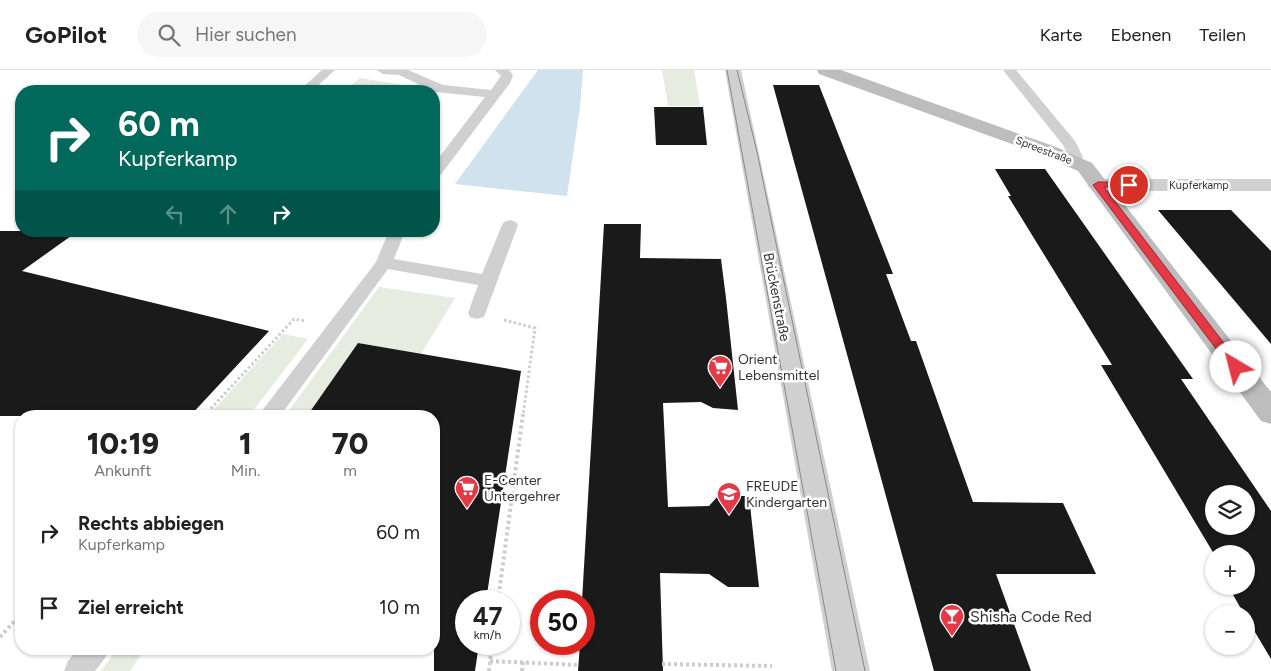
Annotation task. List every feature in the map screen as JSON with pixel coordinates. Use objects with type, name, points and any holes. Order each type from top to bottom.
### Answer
[{"type":"main road","name":"Spreestraße","points":[[825,70],[1071,159],[1085,167],[1271,413]]},
{"type":"street","name":"Brückenstraße","points":[[733,70],[852,671]]},
{"type":"street","name":"Kupferkamp","points":[[1098,185],[1271,185]]},
{"type":"lane","points":[[312,85],[329,70]]},
{"type":"lane","points":[[383,70],[402,72],[431,85]]},
{"type":"lane","points":[[440,166],[506,80],[507,75],[501,70]]},
{"type":"lane","points":[[1009,70],[1070,144],[1076,157],[1071,159]]},
{"type":"lane","points":[[440,89],[494,94]]},
{"type":"lane","points":[[477,314],[510,225]]},
{"type":"lane","points":[[272,410],[384,263],[395,237]]},
{"type":"lane","points":[[384,263],[488,281]]},
{"type":"lane","points":[[78,671],[90,655]]},
{"type":"path","points":[[477,314],[535,328],[499,590]]},
{"type":"path","points":[[210,410],[294,319],[334,328]]},
{"type":"path","points":[[0,637],[15,621]]},
{"type":"path","points":[[489,671],[491,655]]},
{"type":"path","points":[[490,661],[579,665]]},
{"type":"path","points":[[522,671],[523,662]]},
{"type":"path","points":[[662,664],[772,666]]},
{"type":"shaded area","points":[[662,70],[694,70],[700,106],[668,106]]},
{"type":"shaded area","points":[[360,78],[402,85],[351,85]]},
{"type":"shaded area","points":[[379,287],[455,298],[421,354],[358,343],[311,410],[289,410]]},
{"type":"shaded area","points":[[283,334],[308,339],[254,410],[213,410]]},
{"type":"shaded area","points":[[113,655],[141,655],[130,671],[101,671]]},
{"type":"water","points":[[538,70],[583,70],[580,107],[567,196],[455,184]]},
{"type":"building","points":[[773,85],[819,85],[893,274],[886,274],[911,341],[916,341],[973,502],[1063,503],[1096,574],[996,574],[1031,671],[934,671]]},
{"type":"building","points":[[654,107],[703,107],[707,145],[656,145]]},
{"type":"building","points":[[995,169],[1045,169],[1193,379],[1181,379],[1253,485],[1205,485],[1205,535],[1255,535],[1255,488],[1271,511],[1271,659],[1255,632],[1255,605],[1239,605],[1233,595],[1255,595],[1255,545],[1209,545],[1101,365],[1112,365],[1008,196],[1011,196]]},
{"type":"building","points":[[1158,210],[1231,210],[1271,251],[1271,344]]},
{"type":"building","points":[[604,224],[641,224],[640,258],[721,259],[738,410],[713,408],[701,402],[663,403],[668,507],[709,506],[718,496],[749,496],[759,587],[728,587],[709,574],[660,573],[663,671],[578,671],[579,655],[595,655],[595,590],[583,590]]},
{"type":"building","points":[[0,231],[15,231],[15,237],[70,237],[22,271],[269,331],[196,410],[15,410],[15,416],[0,416]]},
{"type":"building","name":"E-Center Untergehrer","points":[[358,343],[521,371],[488,590],[455,590],[455,655],[477,655],[475,671],[434,671],[434,655],[440,655],[440,410],[311,410]]},
{"type":"tram line","points":[[727,70],[836,671]]},
{"type":"tram line","points":[[737,70],[757,152],[865,671]]},
{"type":"place","name":"Orient Lebensmittel","points":[[720,388]]},
{"type":"place","name":"E-Center Untergehrer","points":[[467,509]]},
{"type":"place","name":"FREUDE Kindergarten","points":[[729,515]]},
{"type":"place","name":"Shisha Code Red","points":[[952,637]]},
{"type":"route","points":[[1129,185],[1098,185],[1236,367]]}]
